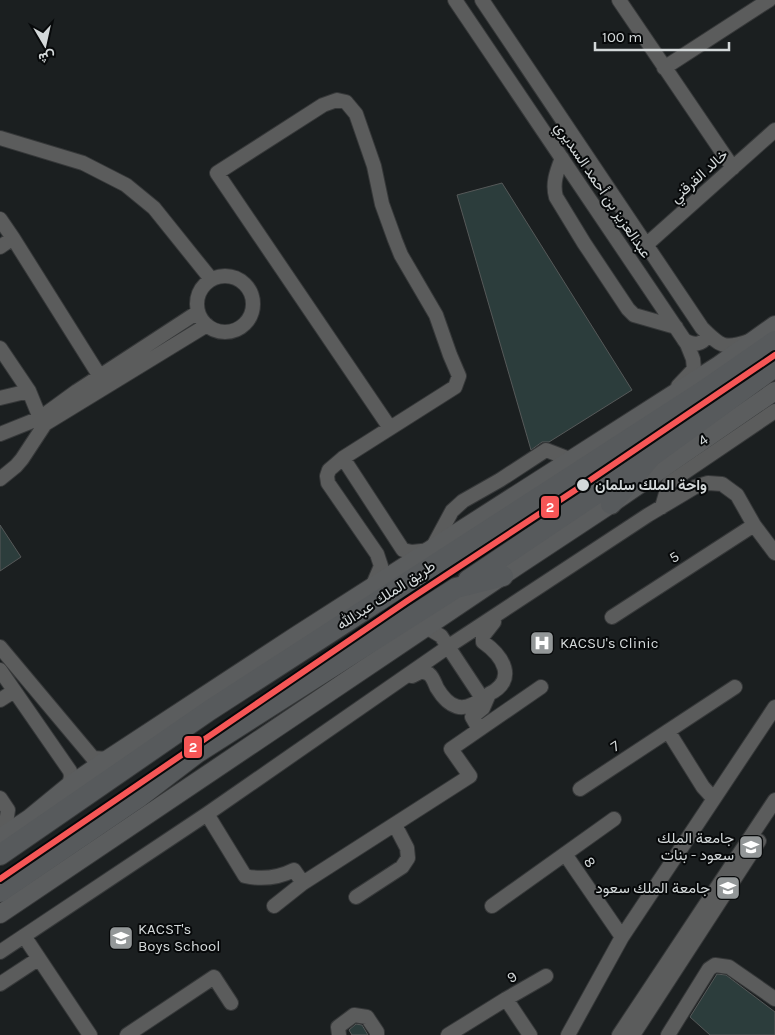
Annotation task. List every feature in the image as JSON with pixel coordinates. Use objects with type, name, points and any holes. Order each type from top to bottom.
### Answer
[{"type":"highway","name":"طريق الملك عبدالله","points":[[0,855],[218,705],[703,391],[766,340]]},
{"type":"highway","points":[[456,588],[651,457],[775,367]]},
{"type":"highway","points":[[611,504],[651,457]]},
{"type":"highway","name":"طريق الملك عبدالله","points":[[0,892],[138,798],[197,753],[456,588],[503,576]]},
{"type":"main road","points":[[0,838],[30,818],[108,759],[667,398],[766,340],[775,325]]},
{"type":"main road","points":[[0,914],[775,392]]},
{"type":"street","name":"عبدالعزيز بن أحمد السديري","points":[[455,0],[684,340],[693,358],[694,369],[667,398]]},
{"type":"street","name":"عبدالعزيز بن أحمد السديري","points":[[482,0],[702,328],[717,343],[728,346],[766,340]]},
{"type":"street","points":[[619,0],[733,168]]},
{"type":"street","points":[[664,68],[761,2]]},
{"type":"street","points":[[372,588],[382,566],[377,554],[328,483],[326,476],[329,470],[343,458],[455,387],[459,376],[436,315],[395,240],[382,204],[374,166],[356,114],[346,102],[337,100],[323,105],[218,173],[390,428]]},
{"type":"street","name":"خالد القرقني","points":[[646,245],[775,130]]},
{"type":"street","points":[[0,138],[83,164],[126,185],[154,208],[211,279]]},
{"type":"street","points":[[562,158],[556,174],[554,189],[556,197],[622,300],[634,315],[676,327]]},
{"type":"street","points":[[0,219],[103,380]]},
{"type":"street","points":[[0,247],[12,238]]},
{"type":"street","points":[[229,275],[245,283],[253,299],[253,308],[245,324],[235,330],[218,331],[207,325],[198,312],[197,296],[200,289],[211,279],[229,275]]},
{"type":"street","points":[[0,434],[43,421],[198,312]]},
{"type":"street","points":[[103,380],[207,325]]},
{"type":"street","points":[[684,340],[692,344],[698,344],[703,342],[709,335]]},
{"type":"street","points":[[0,348],[29,391],[43,421]]},
{"type":"street","points":[[0,398],[29,391]]},
{"type":"street","name":"4","points":[[662,507],[669,482],[775,411]]},
{"type":"street","points":[[0,479],[22,459],[43,421]]},
{"type":"street","points":[[343,458],[403,550],[412,552],[432,550],[452,511],[463,501],[546,450],[572,460]]},
{"type":"street","points":[[0,952],[207,814],[452,645],[662,507],[696,487],[708,483],[722,484],[737,495],[754,525],[775,553]]},
{"type":"street","name":"5","points":[[612,617],[754,525]]},
{"type":"street","points":[[479,729],[472,717],[485,700],[504,684],[505,669],[502,660],[493,649],[483,642],[483,636],[505,610]]},
{"type":"street","points":[[443,616],[452,645],[485,700]]},
{"type":"street","points":[[426,627],[452,645]]},
{"type":"street","points":[[0,647],[93,758],[108,759]]},
{"type":"street","points":[[0,670],[70,771],[70,786]]},
{"type":"street","points":[[395,684],[422,671],[431,675],[444,699],[453,706],[466,707],[485,700]]},
{"type":"street","points":[[274,906],[303,883],[395,826],[470,776],[451,748],[541,687]]},
{"type":"street","name":"7","points":[[580,789],[735,687]]},
{"type":"street","points":[[0,700],[14,691]]},
{"type":"street","points":[[568,1035],[622,937],[775,707]]},
{"type":"street","points":[[668,731],[703,787],[713,798]]},
{"type":"street","points":[[0,798],[8,810],[6,823],[0,827]]},
{"type":"street","points":[[619,1035],[775,800]]},
{"type":"street","points":[[207,814],[245,876],[261,879],[284,875],[294,870],[303,883]]},
{"type":"street","points":[[633,1035],[775,817]]},
{"type":"street","name":"8","points":[[492,906],[614,819]]},
{"type":"street","points":[[356,897],[402,867],[408,858],[407,848],[395,826]]},
{"type":"street","name":"8","points":[[565,854],[622,937]]},
{"type":"street","points":[[24,936],[90,1035]]},
{"type":"street","points":[[0,984],[38,959]]},
{"type":"street","points":[[668,1035],[709,969],[715,964],[729,967],[775,999]]},
{"type":"street","name":"9","points":[[530,1035],[506,999],[546,976]]},
{"type":"street","points":[[127,1035],[214,977],[231,1003]]},
{"type":"street","points":[[448,1035],[506,999]]},
{"type":"street","points":[[339,1035],[338,1027],[354,1015],[367,1017],[377,1035]]},
{"type":"building","points":[[502,183],[632,390],[549,442],[542,442],[531,450],[457,195]]},
{"type":"building","points":[[629,453],[627,459],[541,517],[531,516]]},
{"type":"building","points":[[0,525],[21,557],[0,571]]},
{"type":"building","points":[[717,974],[726,975],[775,1012],[775,1035],[710,1035],[690,1017]]},
{"type":"building","points":[[356,1024],[362,1025],[368,1035],[352,1035],[349,1030]]},
{"type":"transit line","name":"2","points":[[0,879],[407,601],[775,355]]},
{"type":"place","name":"واحة الملك سلمان","points":[[583,485]]},
{"type":"place","name":"KACSU's Clinic","points":[[542,643]]},
{"type":"place","name":"جامعة الملك سعود - بنات","points":[[751,847]]},
{"type":"place","name":"جامعة الملك سعود","points":[[728,888]]},
{"type":"place","name":"KACST's Boys School","points":[[121,938]]}]
